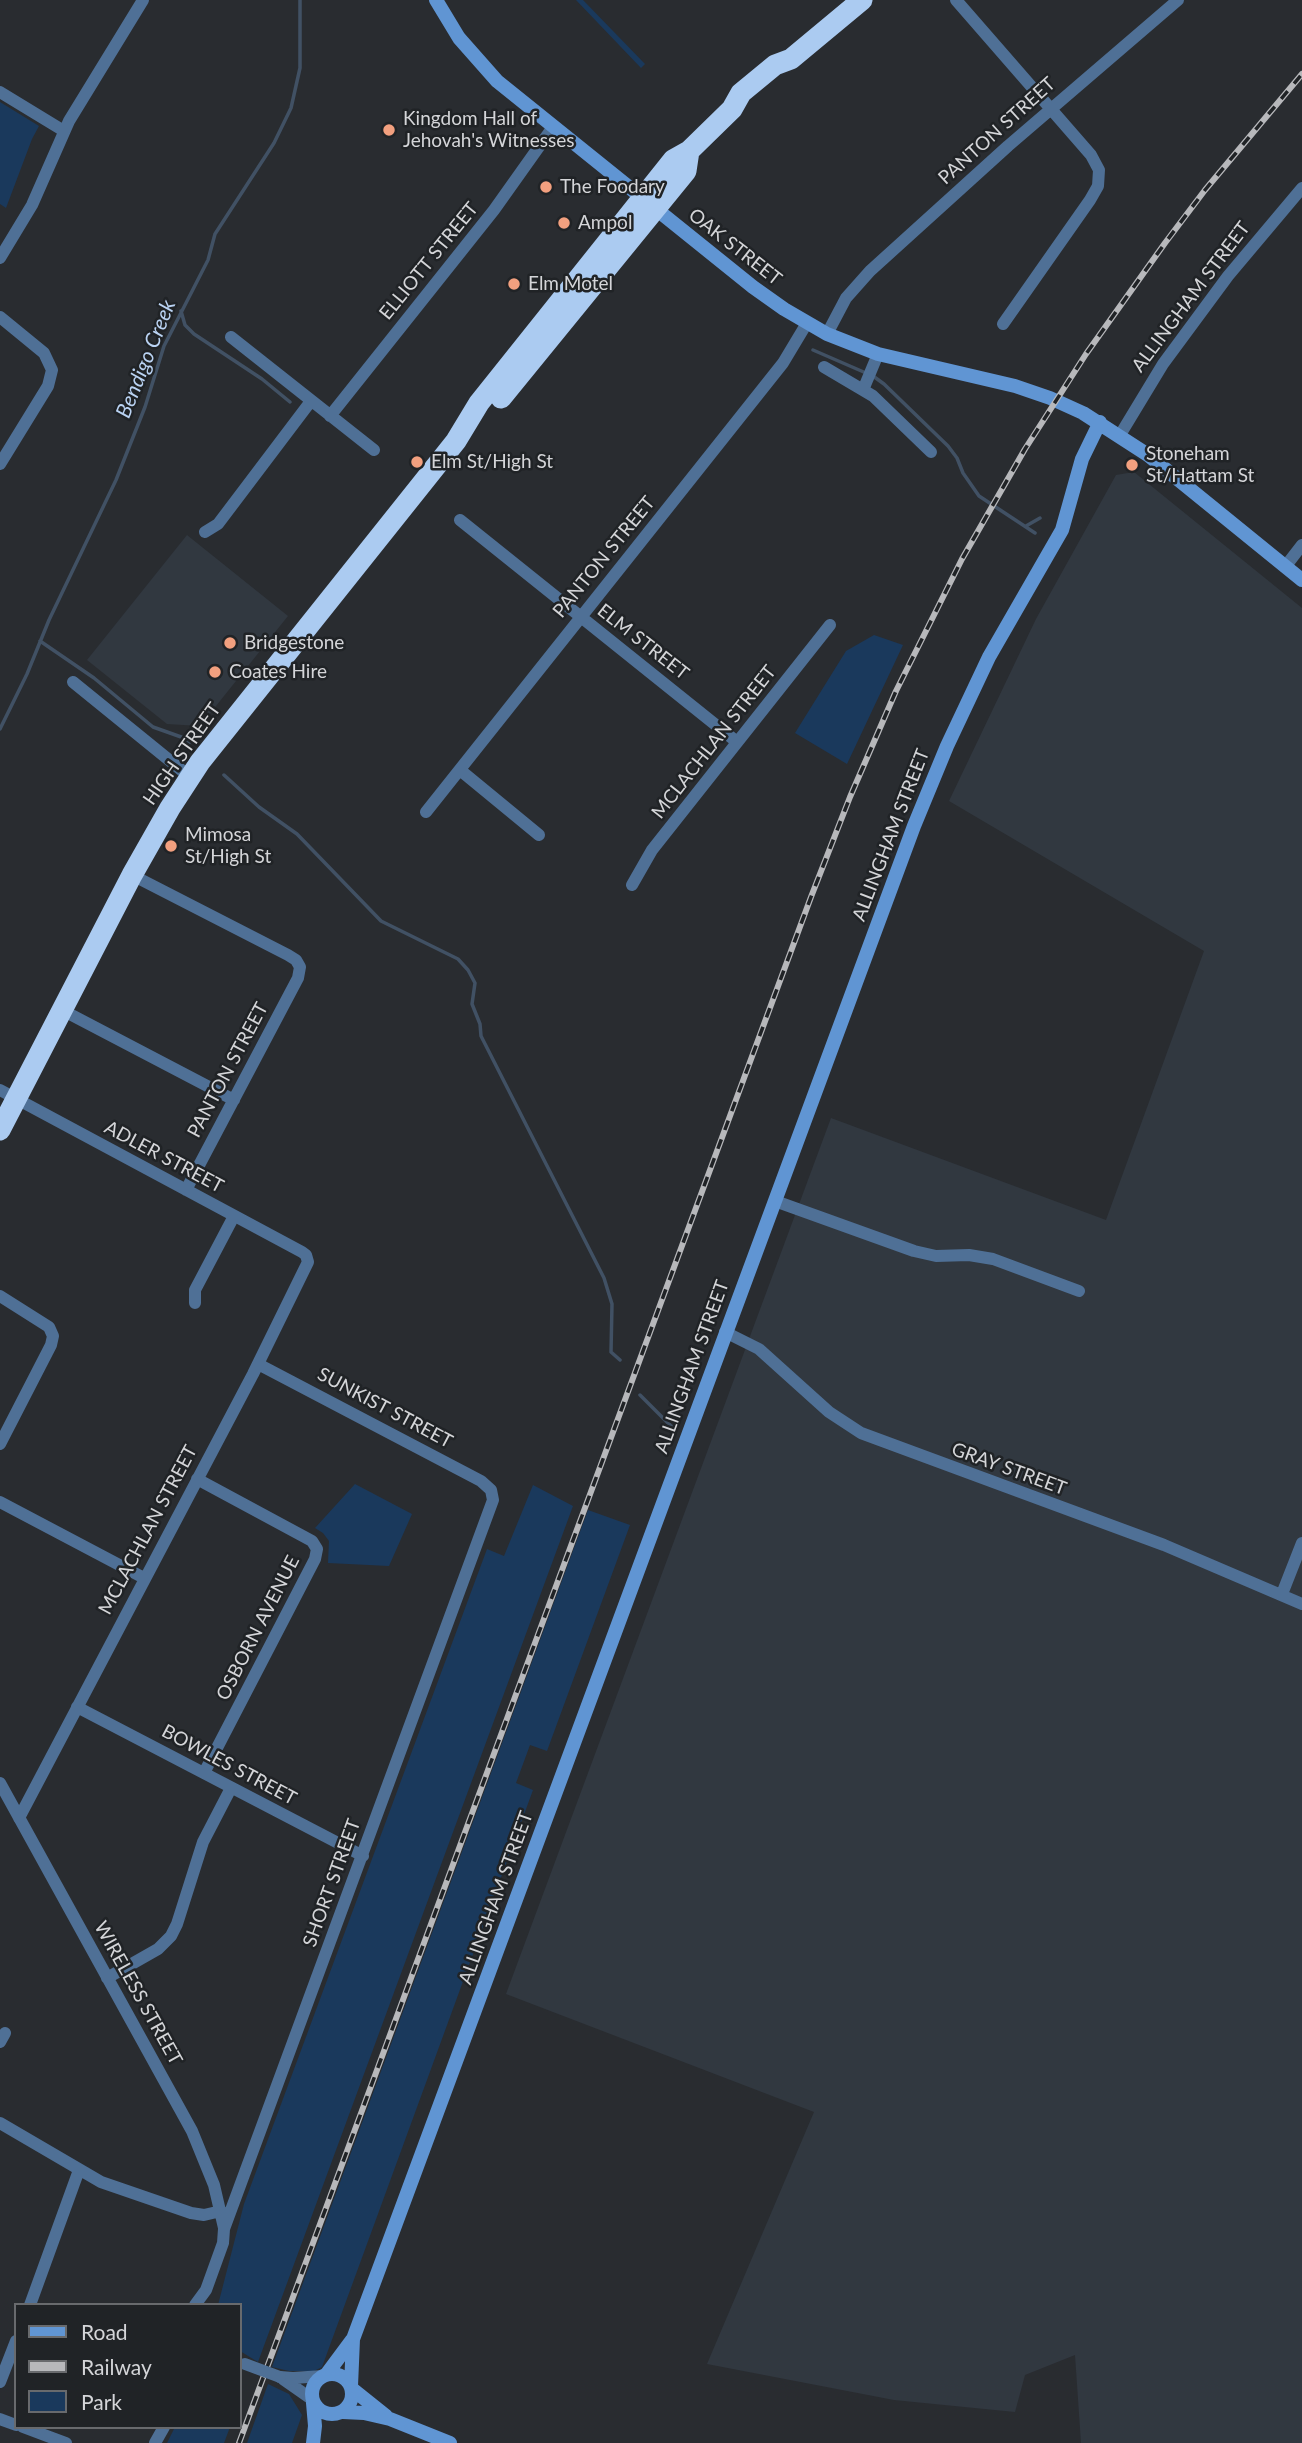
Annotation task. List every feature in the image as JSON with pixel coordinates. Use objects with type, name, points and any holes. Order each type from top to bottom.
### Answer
[{"type":"highway","name":"HIGH STREET","points":[[0,1130],[8,1095],[62,1010],[132,875],[190,777],[457,441],[514,383],[649,204],[686,171],[689,152],[733,109],[741,93],[775,65],[792,59],[862,0]]},
{"type":"street","points":[[0,258],[32,205],[64,131],[143,0]]},
{"type":"street","name":"OAK STREET","points":[[436,0],[459,38],[483,68],[753,287],[827,334],[878,354],[1027,390],[1100,422],[1148,455],[1302,580]]},
{"type":"street","points":[[956,0],[1096,162],[1099,170],[1098,186],[1003,324]]},
{"type":"street","name":"PANTON STREET","points":[[827,334],[846,298],[870,271],[1050,109],[1178,0]]},
{"type":"street","points":[[0,92],[64,131]]},
{"type":"street","name":"ELLIOTT STREET","points":[[330,416],[494,210],[553,127]]},
{"type":"street","name":"ALLINGHAM STREET","points":[[1120,435],[1163,364],[1242,259],[1302,188]]},
{"type":"street","points":[[0,317],[44,353],[52,370],[48,386],[0,464]]},
{"type":"street","name":"PANTON STREET","points":[[426,812],[783,363],[807,323]]},
{"type":"street","points":[[231,337],[374,450]]},
{"type":"street","points":[[863,390],[878,354]]},
{"type":"street","points":[[824,367],[863,390],[902,422],[931,453]]},
{"type":"street","points":[[205,532],[218,524],[311,401]]},
{"type":"street","name":"ALLINGHAM STREET","points":[[351,2387],[353,2339],[936,772],[997,642],[1062,530],[1082,459],[1100,422]]},
{"type":"street","name":"ELM STREET","points":[[460,520],[737,742]]},
{"type":"street","points":[[1286,567],[1302,544]]},
{"type":"street","name":"MCLACHLAN STREET","points":[[632,885],[652,850],[830,625]]},
{"type":"street","points":[[73,682],[190,777]]},
{"type":"street","points":[[460,770],[539,835]]},
{"type":"street","name":"PANTON STREET","points":[[132,875],[288,955],[296,960],[300,967],[298,978],[186,1190]]},
{"type":"street","points":[[62,1010],[234,1100]]},
{"type":"street","name":"ADLER STREET","points":[[8,1095],[302,1252],[307,1259]]},
{"type":"street","points":[[775,1201],[914,1251],[936,1256],[969,1255],[993,1259],[1079,1291]]},
{"type":"street","points":[[195,1303],[195,1290],[234,1216]]},
{"type":"street","name":"MCLACHLAN STREET","points":[[19,1818],[258,1364],[305,1270],[307,1259]]},
{"type":"street","points":[[0,1296],[49,1327],[53,1336],[51,1345],[0,1444]]},
{"type":"street","name":"GRAY STREET","points":[[726,1332],[759,1349],[829,1412],[861,1433],[1164,1545],[1302,1604]]},
{"type":"street","name":"SUNKIST STREET","points":[[258,1364],[475,1477],[491,1490]]},
{"type":"street","name":"OSBORN AVENUE","points":[[197,1479],[312,1541],[317,1553],[204,1773]]},
{"type":"street","name":"SHORT STREET","points":[[196,2303],[206,2290],[224,2229],[492,1505],[491,1490]]},
{"type":"street","points":[[0,1502],[144,1578]]},
{"type":"street","points":[[1282,1594],[1302,1543]]},
{"type":"street","name":"BOWLES STREET","points":[[77,1707],[363,1856]]},
{"type":"street","name":"WIRELESS STREET","points":[[0,1783],[192,2131],[215,2185],[224,2229]]},
{"type":"street","points":[[107,1978],[158,1949],[171,1936],[203,1842],[232,1788]]},
{"type":"street","points":[[0,2123],[101,2182],[183,2211],[204,2215],[221,2211]]},
{"type":"street","points":[[31,2303],[79,2170]]},
{"type":"street","name":"SHORT STREET","points":[[206,2290],[207,2303]]},
{"type":"street","name":"ALLINGHAM STREET","points":[[324,2375],[353,2339]]},
{"type":"street","points":[[0,2382],[14,2345]]},
{"type":"street","points":[[242,2363],[280,2377],[327,2414],[365,2413],[390,2419],[450,2443]]},
{"type":"street","points":[[314,2443],[312,2389],[324,2375]]},
{"type":"street","points":[[280,2377],[338,2375],[390,2419]]},
{"type":"street","points":[[314,2443],[352,2401],[351,2387]]},
{"type":"street","points":[[28,2429],[66,2443]]},
{"type":"shaded area","points":[[1134,472],[1302,608],[1302,2443],[1081,2443],[1075,2355],[1025,2375],[1015,2412],[894,2400],[707,2364],[814,2112],[506,1994],[831,1118],[1106,1220],[1204,951],[949,801],[1036,619],[1116,475]]},
{"type":"shaded area","points":[[187,535],[288,616],[200,726],[167,724],[87,660]]},
{"type":"green space","points":[[576,0],[583,0],[645,64],[641,68]]},
{"type":"green space","points":[[0,102],[39,126],[6,208],[0,204]]},
{"type":"green space","points":[[874,635],[903,645],[847,764],[795,733],[846,651]]},
{"type":"green space","points":[[355,1484],[412,1514],[389,1566],[328,1563],[329,1541],[315,1528]]},
{"type":"green space","points":[[533,1485],[573,1506],[258,2362],[242,2352],[242,2303],[219,2303],[244,2204],[487,1549],[504,1556]]},
{"type":"green space","points":[[588,1510],[630,1525],[547,1751],[530,1745],[516,1783],[533,1790],[322,2367],[314,2371],[289,2371],[272,2367]]},
{"type":"green space","points":[[268,2384],[289,2394],[302,2415],[292,2443],[247,2443]]},
{"type":"green space","points":[[174,2429],[229,2429],[224,2443],[167,2443]]},
{"type":"waterway","name":"Bendigo Creek","points":[[0,729],[116,480],[145,407],[164,346],[208,260],[215,234],[274,143],[291,108],[300,68],[300,0]]},
{"type":"waterway","points":[[181,311],[185,325],[194,334],[262,379],[290,402]]},
{"type":"waterway","points":[[813,350],[866,373]]},
{"type":"waterway","points":[[873,376],[948,446],[979,496],[1035,533]]},
{"type":"waterway","points":[[1026,526],[1040,518]]},
{"type":"waterway","points":[[40,641],[94,678],[153,727],[184,738],[189,743]]},
{"type":"waterway","points":[[224,775],[259,807],[297,834],[381,921],[458,959],[468,970],[475,983],[472,1004],[480,1024],[481,1036],[604,1278],[612,1304],[611,1352],[620,1360]]},
{"type":"waterway","points":[[640,1395],[675,1430]]},
{"type":"railway","points":[[239,2443],[811,897],[896,691],[962,559],[1025,449],[1086,354],[1205,190],[1302,74]]},
{"type":"place","name":"Kingdom Hall of Jehovah's Witnesses","points":[[389,130]]},
{"type":"place","name":"The Foodary","points":[[546,187]]},
{"type":"place","name":"Ampol","points":[[564,223]]},
{"type":"place","name":"Elm Motel","points":[[514,284]]},
{"type":"place","name":"Elm St/High St","points":[[417,462]]},
{"type":"place","name":"Stoneham St/Hattam St","points":[[1132,465]]},
{"type":"place","name":"Bridgestone","points":[[230,643]]},
{"type":"place","name":"Coates Hire","points":[[215,672]]},
{"type":"place","name":"Mimosa St/High St","points":[[171,846]]}]
